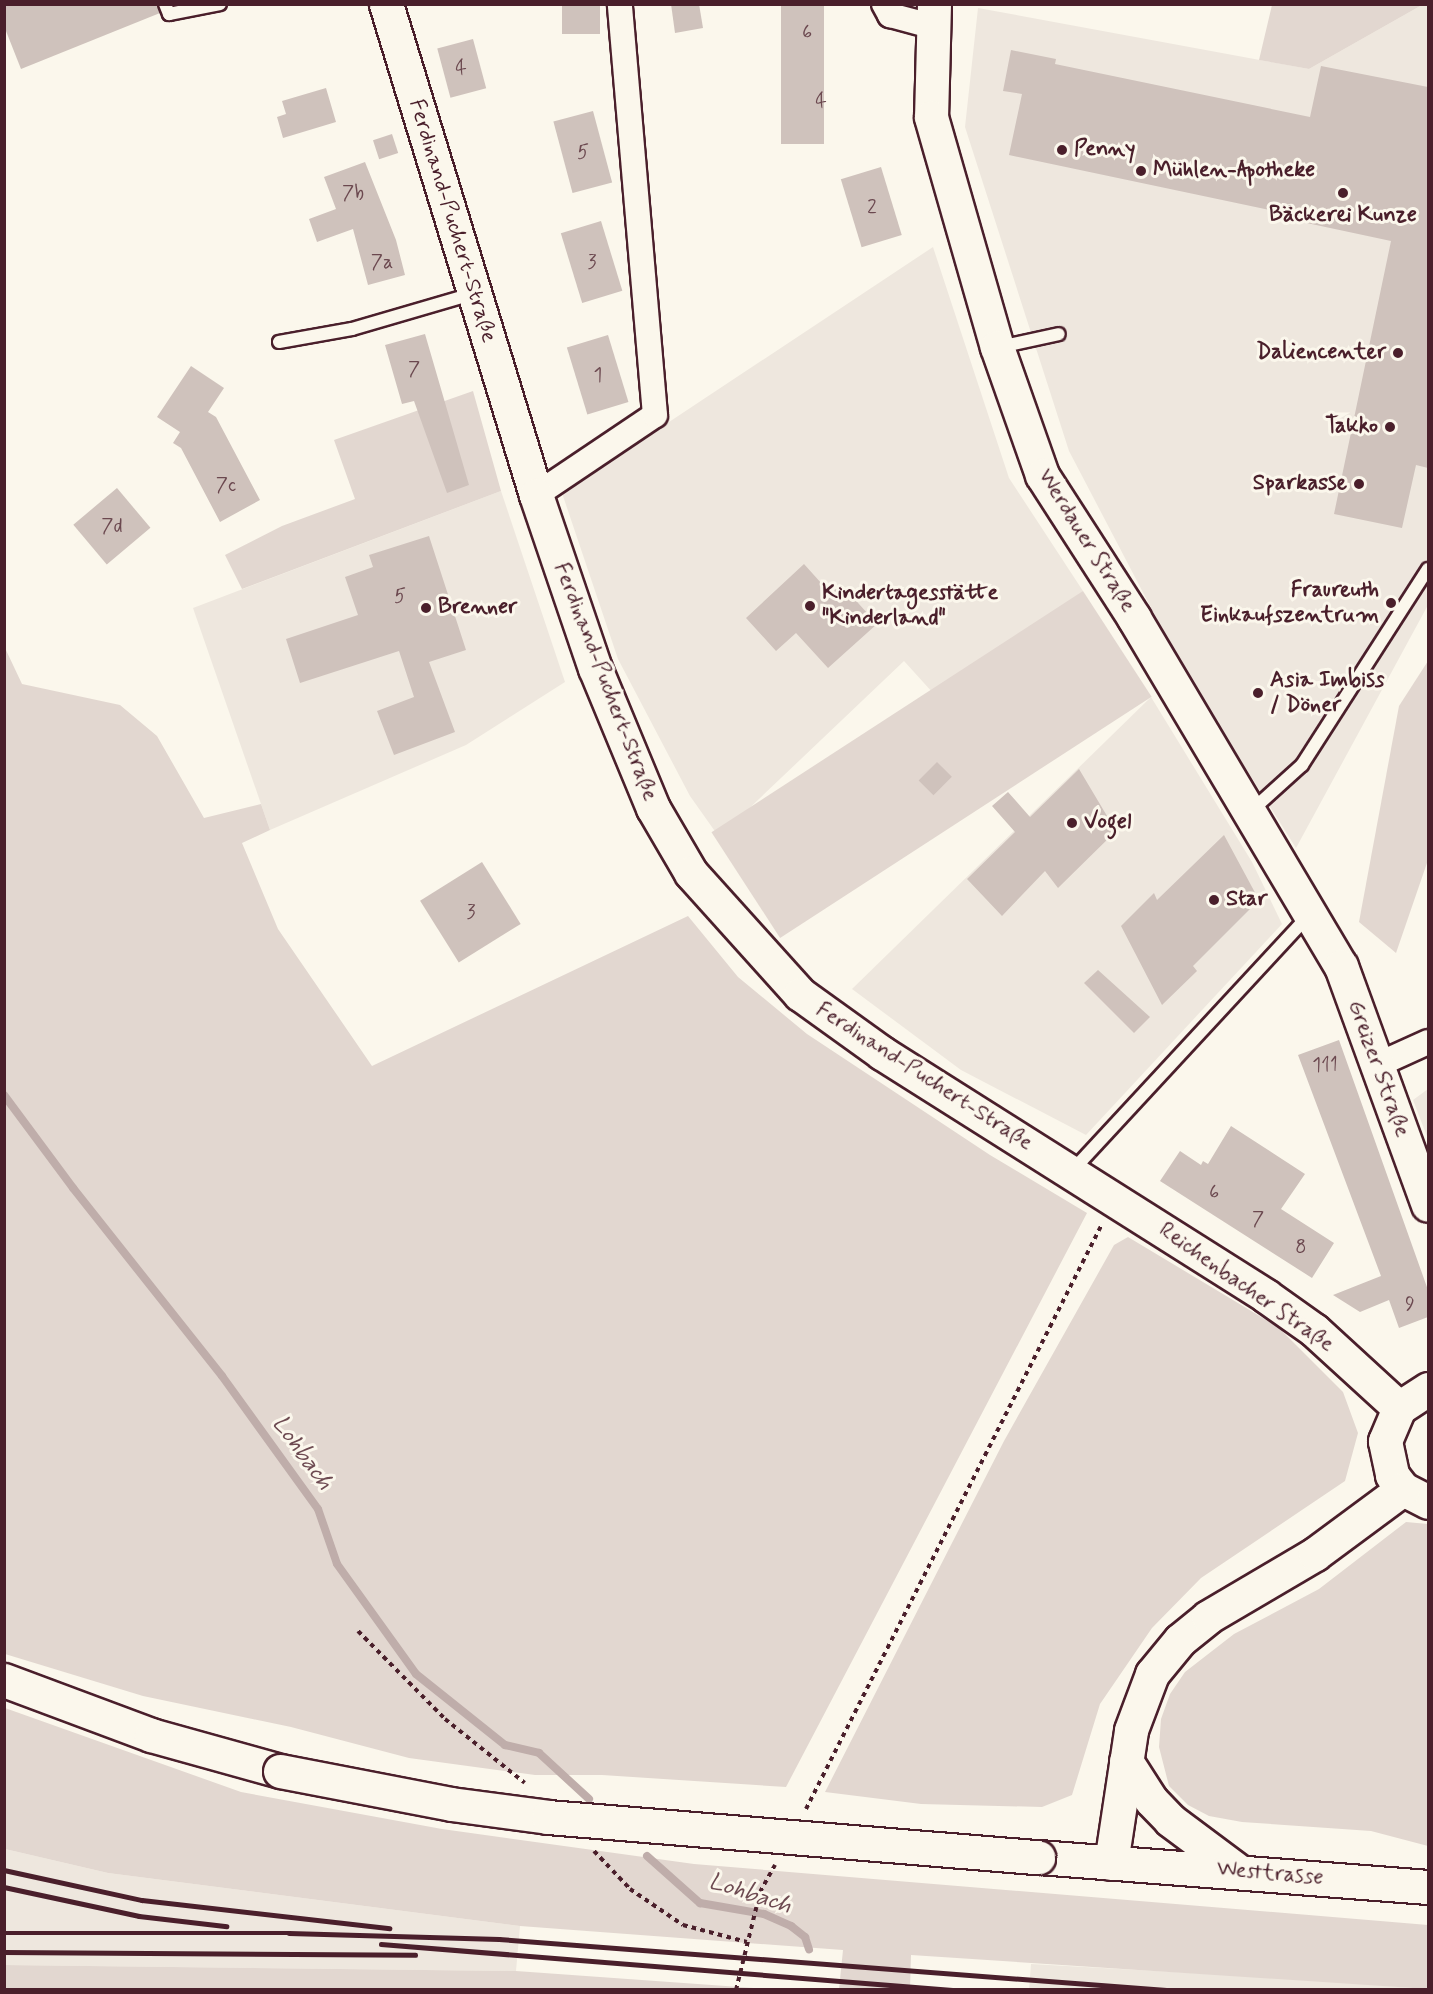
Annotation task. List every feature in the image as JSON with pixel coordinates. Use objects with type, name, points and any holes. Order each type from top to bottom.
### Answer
[{"type":"main road","name":"Ferdinand-Puchert-Straße","points":[[386,4],[536,495],[595,668],[653,808],[691,873],[800,994],[882,1053],[1115,1199]]},
{"type":"main road","name":"Werdauer Straße","points":[[932,15],[931,117],[997,347],[1042,475],[1134,618],[1341,966]]},
{"type":"main road","name":"Greizer Straße","points":[[1341,966],[1375,1066],[1428,1205]]},
{"type":"main road","name":"Reichenbacher Straße","points":[[1115,1199],[1314,1330],[1399,1408]]},
{"type":"main road","points":[[1110,1863],[1126,1761],[1140,1702],[1152,1674],[1180,1640],[1208,1617],[1416,1495],[1392,1475],[1385,1449],[1389,1423],[1399,1408],[1428,1389]]},
{"type":"main road","name":"Westtrasse","points":[[4,1680],[151,1735],[280,1772],[439,1802],[549,1817],[1428,1887]]},
{"type":"main road","points":[[1126,1761],[1150,1800],[1170,1820],[1238,1871]]},
{"type":"street","points":[[536,495],[655,415],[620,4]]},
{"type":"street","points":[[884,4],[890,15],[932,15]]},
{"type":"street","points":[[1375,1066],[1428,1042]]},
{"type":"lane","points":[[165,4],[169,14],[220,4]]},
{"type":"lane","points":[[279,342],[352,329],[474,293]]},
{"type":"lane","points":[[997,347],[1059,334]]},
{"type":"lane","points":[[1249,813],[1302,765],[1428,569]]},
{"type":"lane","points":[[1071,1172],[1310,915]]},
{"type":"path","points":[[801,1818],[1115,1199]]},
{"type":"path","points":[[736,1989],[760,1892],[780,1857]]},
{"type":"shaded area","points":[[1272,4],[1422,5],[1309,69],[1259,60]]},
{"type":"shaded area","points":[[1422,5],[1428,5],[1428,605],[1296,848],[1182,667],[1069,451],[965,127],[978,8],[1309,69]]},
{"type":"shaded area","points":[[933,247],[1009,478],[1083,591],[953,715],[904,661],[719,837],[690,796],[618,659],[562,493]]},
{"type":"shaded area","points":[[473,391],[501,491],[242,589],[225,555],[282,526],[355,499],[334,440]]},
{"type":"shaded area","points":[[501,491],[565,682],[466,745],[270,830],[193,608]]},
{"type":"shaded area","points":[[1083,591],[1152,697],[780,938],[711,832]]},
{"type":"shaded area","points":[[5,648],[22,684],[120,705],[157,736],[204,818],[261,804],[270,830],[242,843],[278,929],[372,1066],[688,916],[738,977],[807,1034],[990,1155],[1087,1213],[786,1787],[602,1775],[535,1775],[409,1758],[291,1727],[143,1696],[5,1654]]},
{"type":"shaded area","points":[[1428,661],[1428,860],[1396,953],[1359,922],[1399,706]]},
{"type":"shaded area","points":[[1151,697],[1252,862],[1282,924],[1086,1135],[961,1070],[852,989]]},
{"type":"shaded area","points":[[1428,1089],[1428,1139],[1413,1100]]},
{"type":"shaded area","points":[[1128,1237],[1278,1327],[1343,1392],[1358,1433],[1345,1481],[1201,1578],[1152,1628],[1100,1704],[1072,1795],[1042,1807],[921,1804],[825,1792],[1004,1441],[1114,1245]]},
{"type":"shaded area","points":[[1406,1522],[1428,1524],[1428,1846],[1371,1831],[1242,1822],[1209,1816],[1188,1805],[1169,1786],[1159,1747],[1161,1719],[1170,1694],[1185,1672],[1234,1634],[1319,1589]]},
{"type":"shaded area","points":[[5,1708],[241,1792],[442,1829],[694,1864],[1428,1925],[1428,1989],[911,1955],[910,1989],[839,1989],[843,1950],[520,1926],[108,1873],[5,1849]]},
{"type":"shaded area","points":[[5,1849],[108,1873],[520,1926],[516,1971],[5,1965]]},
{"type":"shaded area","points":[[1031,1964],[1334,1981],[1423,1989],[1029,1990]]},
{"type":"shaded area","points":[[5,1965],[516,1971],[769,1989],[5,1990]]},
{"type":"building","points":[[4,4],[157,4],[160,13],[21,69],[4,26]]},
{"type":"building","points":[[562,4],[600,4],[600,34],[562,34]]},
{"type":"building","points":[[671,4],[699,4],[703,28],[675,33]]},
{"type":"building","points":[[781,4],[824,4],[824,144],[781,144]]},
{"type":"building","points":[[473,39],[486,88],[450,98],[437,49]]},
{"type":"building","name":"Daliencenter","points":[[1011,50],[1056,59],[1055,64],[1310,117],[1321,66],[1428,87],[1428,468],[1416,465],[1402,528],[1334,514],[1391,241],[1288,219],[1289,214],[1009,155],[1022,94],[1003,91]]},
{"type":"building","points":[[326,88],[336,122],[283,138],[277,117],[286,114],[282,101]]},
{"type":"building","points":[[593,111],[612,182],[573,193],[553,122]]},
{"type":"building","points":[[392,134],[398,153],[379,159],[373,140]]},
{"type":"building","points":[[365,162],[396,240],[405,275],[368,285],[353,229],[317,242],[309,219],[336,209],[324,177]]},
{"type":"building","points":[[881,167],[902,235],[862,247],[841,179]]},
{"type":"building","points":[[601,221],[622,291],[582,303],[561,233]]},
{"type":"building","points":[[425,334],[469,485],[447,493],[414,401],[402,404],[385,345]]},
{"type":"building","points":[[608,335],[628,402],[587,415],[567,348]]},
{"type":"building","points":[[191,366],[224,388],[208,412],[216,417],[260,500],[220,522],[181,448],[173,443],[180,432],[157,417]]},
{"type":"building","points":[[117,488],[150,528],[107,564],[73,525]]},
{"type":"building","points":[[429,536],[466,650],[429,662],[455,732],[394,755],[377,711],[414,697],[399,651],[300,683],[286,639],[358,615],[345,577],[373,567],[369,555]]},
{"type":"building","name":"Kindertagesstätte \"Kinderland\"","points":[[804,564],[831,594],[841,584],[877,624],[828,668],[796,633],[776,651],[746,618]]},
{"type":"building","points":[[937,762],[952,777],[933,795],[919,780]]},
{"type":"building","points":[[1079,769],[1116,831],[1058,888],[1045,871],[1002,916],[967,879],[1015,832],[992,806],[1008,792],[1030,817]]},
{"type":"building","points":[[1224,835],[1259,900],[1193,966],[1197,971],[1162,1005],[1121,926],[1154,893],[1157,900]]},
{"type":"building","points":[[482,862],[521,924],[459,963],[420,901]]},
{"type":"building","points":[[1098,970],[1150,1017],[1134,1033],[1084,983]]},
{"type":"building","points":[[1339,1040],[1428,1290],[1428,1317],[1399,1328],[1389,1300],[1360,1312],[1333,1295],[1381,1276],[1298,1055]]},
{"type":"building","points":[[1231,1126],[1305,1174],[1281,1209],[1334,1243],[1312,1278],[1160,1181],[1180,1151],[1201,1165],[1203,1161],[1208,1164]]},
{"type":"waterway","name":"Lohbach","points":[[4,1095],[73,1188],[222,1376],[318,1509],[337,1564],[416,1674],[505,1745],[539,1753],[589,1799]]},
{"type":"waterway","name":"Lohbach","points":[[647,1856],[700,1903],[764,1914],[791,1926],[805,1937],[809,1949]]},
{"type":"railway","points":[[4,1870],[142,1900],[389,1928]]},
{"type":"railway","points":[[4,1887],[139,1916],[226,1926]]},
{"type":"railway","points":[[4,1933],[289,1933],[499,1939],[1166,1990]]},
{"type":"railway","points":[[381,1944],[952,1990]]},
{"type":"railway","points":[[4,1952],[415,1955]]},
{"type":"place","name":"Penny","points":[[1062,150]]},
{"type":"place","name":"Mühlen-Apotheke","points":[[1141,171]]},
{"type":"place","name":"Bäckerei Kunze","points":[[1343,193]]},
{"type":"place","name":"Daliencenter","points":[[1398,353]]},
{"type":"place","name":"Takko","points":[[1390,427]]},
{"type":"place","name":"Sparkasse","points":[[1359,484]]},
{"type":"place","name":"Fraureuth Einkaufszentrum","points":[[1391,603]]},
{"type":"place","name":"Kindertagesstätte \"Kinderland\"","points":[[810,606]]},
{"type":"place","name":"Brenner","points":[[426,608]]},
{"type":"place","name":"Asia Imbiss / Döner","points":[[1258,693]]},
{"type":"place","name":"Vogel","points":[[1072,823]]},
{"type":"place","name":"Star","points":[[1214,900]]}]
